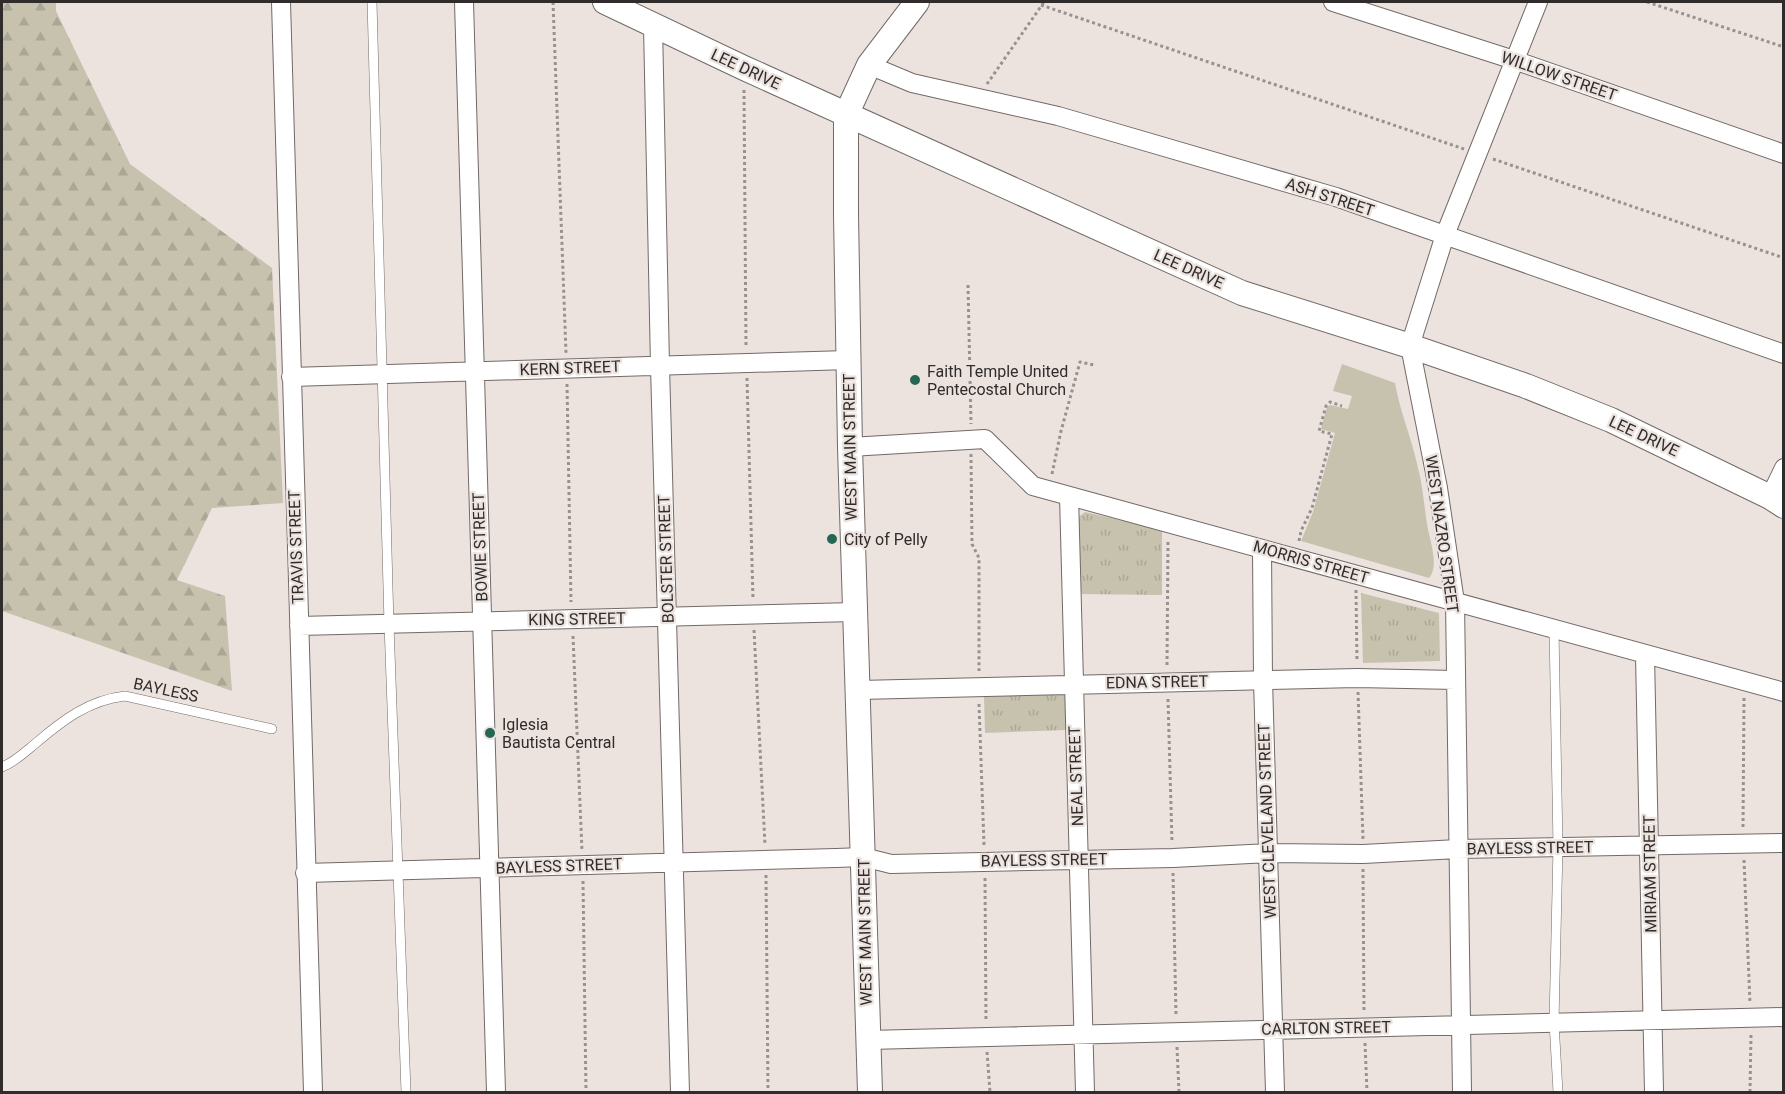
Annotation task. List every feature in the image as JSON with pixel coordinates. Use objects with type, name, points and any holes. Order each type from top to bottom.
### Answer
[{"type":"main road","name":"LEE DRIVE","points":[[605,2],[643,14],[744,69],[1242,293],[1410,346],[1526,386],[1611,420],[1777,502]]},
{"type":"main road","name":"WEST MAIN STREET","points":[[870,1092],[850,447],[846,115],[869,65],[917,2]]},
{"type":"street","name":"TRAVIS STREET","points":[[280,2],[313,1092]]},
{"type":"street","name":"BOWIE STREET","points":[[464,2],[496,1092]]},
{"type":"street","name":"WILLOW STREET","points":[[1333,2],[1514,60],[1784,154]]},
{"type":"street","name":"WEST NAZRO STREET","points":[[1462,1092],[1455,602],[1437,488],[1410,346],[1444,235],[1538,2]]},
{"type":"street","name":"BOLSTER STREET","points":[[643,14],[660,366],[680,1092]]},
{"type":"street","name":"ASH STREET","points":[[869,65],[912,83],[1058,116],[1336,197],[1784,354]]},
{"type":"street","name":"KERN STREET","points":[[291,377],[848,360]]},
{"type":"street","name":"MORRIS STREET","points":[[850,447],[986,439],[1034,486],[1784,692]]},
{"type":"street","points":[[1777,502],[1784,468]]},
{"type":"street","name":"NEAL STREET","points":[[1069,496],[1085,1092]]},
{"type":"street","name":"WEST CLEVELAND STREET","points":[[1262,549],[1263,680],[1275,1092]]},
{"type":"street","name":"KING STREET","points":[[299,626],[855,612]]},
{"type":"street","name":"MIRIAM STREET","points":[[1645,655],[1654,1092]]},
{"type":"street","name":"EDNA STREET","points":[[859,690],[1357,678],[1456,680]]},
{"type":"street","name":"BAYLESS STREET","points":[[305,873],[863,857],[891,864],[1173,858],[1269,853],[1363,854],[1458,849],[1784,843]]},
{"type":"street","name":"CARLTON STREET","points":[[868,1040],[1784,1017]]},
{"type":"lane","points":[[372,2],[389,624],[406,1092]]},
{"type":"lane","points":[[1554,629],[1558,847],[1554,1022],[1557,1092]]},
{"type":"lane","name":"BAYLESS","points":[[2,767],[18,758],[82,708],[107,698],[125,696],[272,729]]},
{"type":"path","points":[[553,2],[572,619],[583,866],[586,1092]]},
{"type":"path","points":[[1647,2],[1784,47]]},
{"type":"path","points":[[978,98],[1043,3],[1784,258]]},
{"type":"path","points":[[744,69],[746,363],[753,614],[766,859],[768,1092]]},
{"type":"path","points":[[1059,476],[1052,474],[1080,362],[1094,365]]},
{"type":"path","points":[[1298,543],[1312,508],[1332,434],[1318,431],[1329,402],[1342,405]]},
{"type":"path","points":[[1168,523],[1167,682],[1179,1092]]},
{"type":"path","points":[[1356,575],[1367,1092]]},
{"type":"path","points":[[1744,681],[1743,844],[1751,1017],[1750,1092]]},
{"type":"green space","points":[[2,2],[56,2],[56,11],[130,164],[272,268],[283,503],[212,508],[177,580],[225,596],[232,691],[2,611]]},
{"type":"green space","points":[[1342,364],[1395,383],[1421,482],[1434,559],[1429,578],[1301,541],[1313,512],[1335,433],[1321,429],[1327,407],[1330,405],[1348,409],[1352,396],[1333,391]]},
{"type":"green space","points":[[1085,512],[1162,530],[1162,595],[1078,594],[1076,519]]},
{"type":"green space","points":[[1361,593],[1439,613],[1440,661],[1363,663]]},
{"type":"green space","points":[[1065,693],[1066,730],[985,733],[984,696]]},
{"type":"place","name":"Faith Temple United Pentecostal Church","points":[[915,380]]},
{"type":"place","name":"City of Pelly","points":[[832,539]]},
{"type":"place","name":"Iglesia Bautista Central","points":[[490,733]]}]
